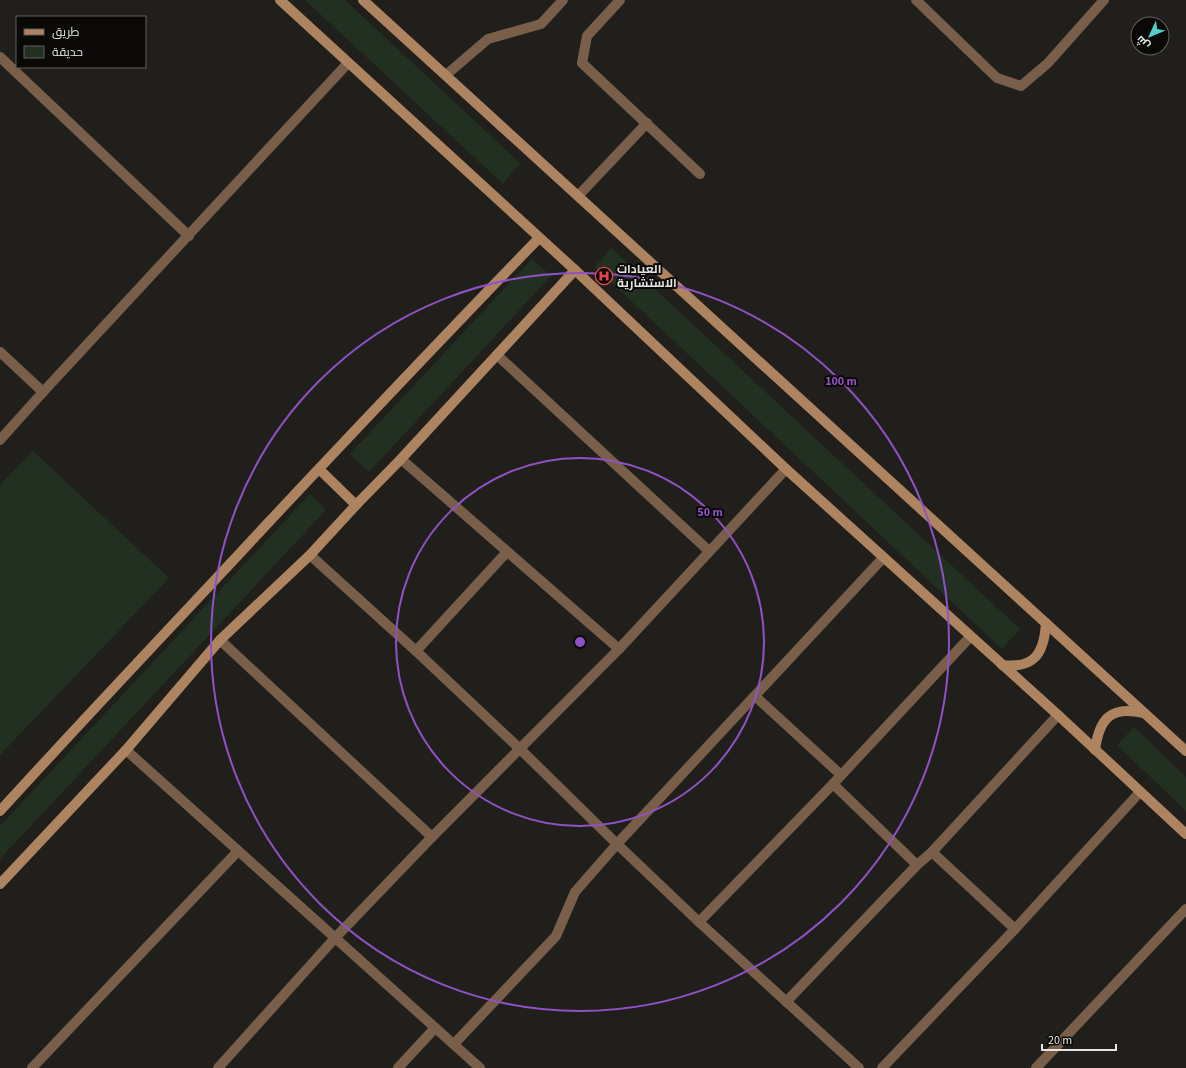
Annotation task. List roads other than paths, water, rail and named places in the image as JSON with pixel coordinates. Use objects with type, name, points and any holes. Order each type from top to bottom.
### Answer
[{"type":"main road","points":[[280,0],[539,238],[576,270],[786,469],[1058,715],[1186,834]]},
{"type":"main road","points":[[363,0],[1186,751]]},
{"type":"main road","points":[[0,811],[89,713],[449,330],[539,238]]},
{"type":"main road","points":[[0,884],[126,750],[220,640],[310,555],[576,270]]},
{"type":"main road","points":[[319,469],[356,505]]},
{"type":"main road","points":[[1002,665],[1022,665],[1035,658],[1044,643],[1046,623]]},
{"type":"main road","points":[[1095,750],[1098,731],[1108,717],[1115,713],[1130,710],[1145,714]]},
{"type":"street","points":[[446,75],[488,38],[541,24],[563,0]]},
{"type":"street","points":[[620,0],[587,36],[582,63],[700,174]]},
{"type":"street","points":[[916,0],[997,78],[1021,86],[1048,63],[1104,0]]},
{"type":"street","points":[[0,57],[189,236]]},
{"type":"street","points":[[0,440],[348,63]]},
{"type":"street","points":[[578,196],[647,123]]},
{"type":"street","points":[[0,352],[43,392]]},
{"type":"street","points":[[497,355],[709,550]]},
{"type":"street","points":[[401,459],[619,649]]},
{"type":"street","points":[[218,1068],[335,938],[432,836],[619,649],[709,550],[786,469]]},
{"type":"street","points":[[416,651],[507,552]]},
{"type":"street","points":[[310,555],[416,651],[519,748],[699,922],[859,1068]]},
{"type":"street","points":[[454,1044],[556,936],[575,892],[617,844],[883,558]]},
{"type":"street","points":[[699,922],[833,784],[970,637]]},
{"type":"street","points":[[220,640],[432,836]]},
{"type":"street","points":[[755,696],[840,775]]},
{"type":"street","points":[[786,1002],[917,865],[932,852],[1058,715]]},
{"type":"street","points":[[126,750],[480,1068]]},
{"type":"street","points":[[833,784],[917,865]]},
{"type":"street","points":[[882,1068],[1015,929],[1140,792]]},
{"type":"street","points":[[32,1068],[238,851]]},
{"type":"street","points":[[932,852],[1015,929]]},
{"type":"street","points":[[1036,1068],[1186,909]]},
{"type":"street","points":[[398,1068],[435,1028]]},
{"type":"place","name":"العيادات الاستشارية","points":[[604,276]]}]
